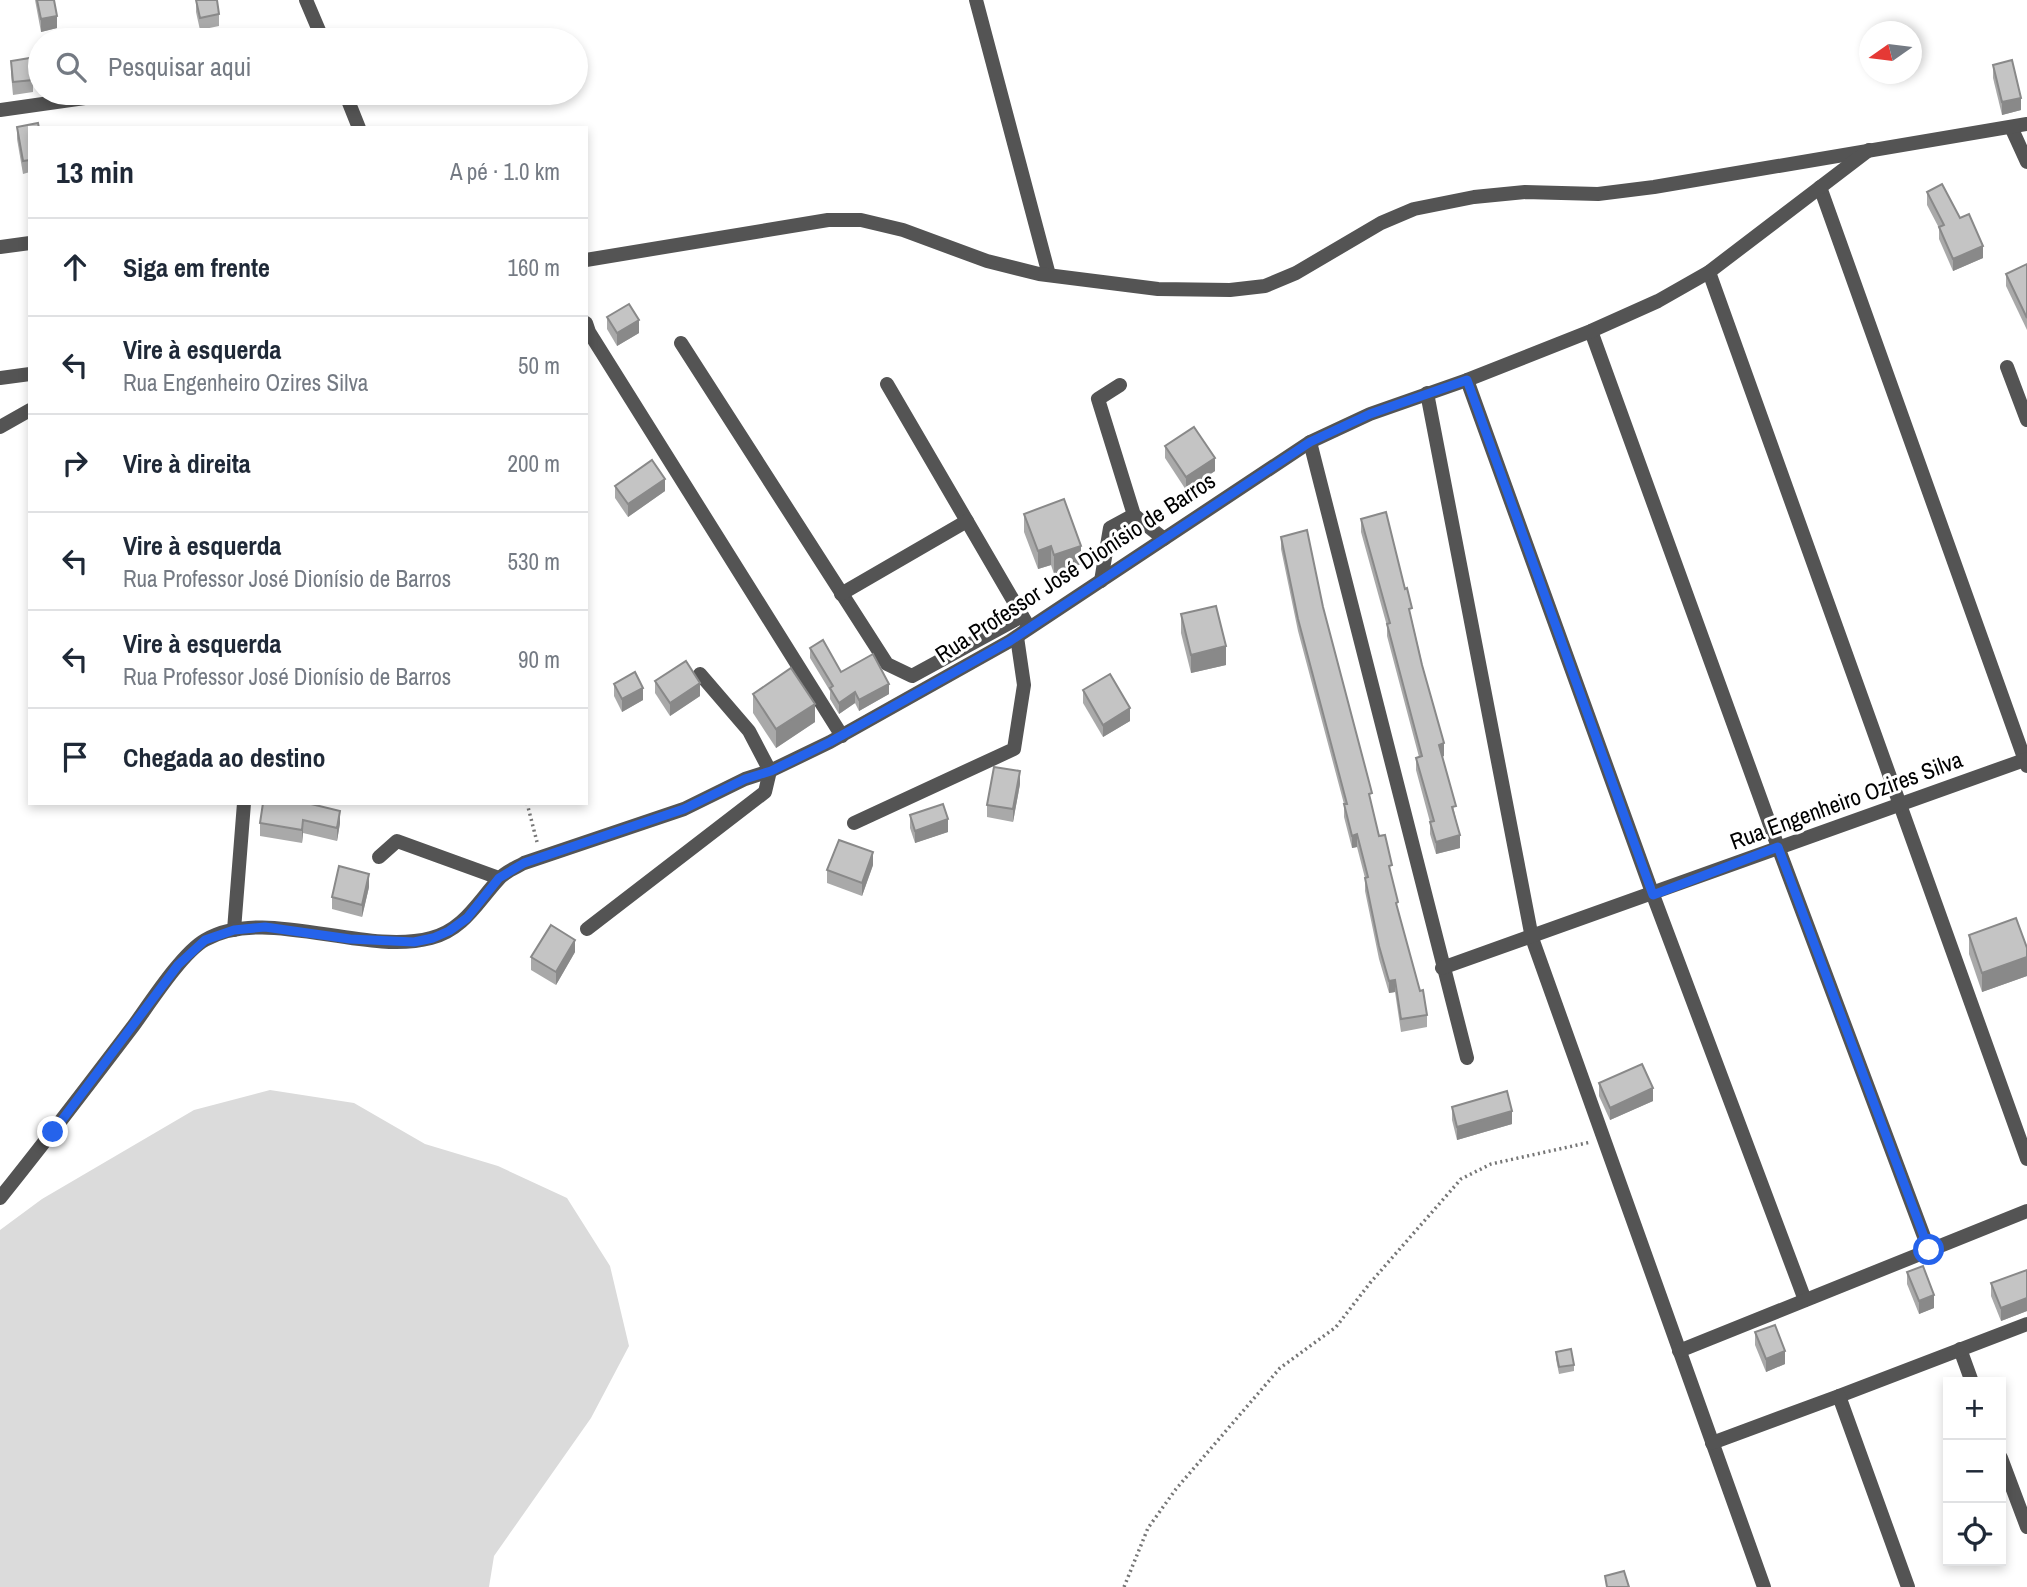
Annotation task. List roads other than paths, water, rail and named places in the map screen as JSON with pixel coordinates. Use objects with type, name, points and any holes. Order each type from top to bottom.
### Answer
[{"type":"street","points":[[306,0],[318,28]]},
{"type":"street","points":[[976,0],[1049,275]]},
{"type":"street","points":[[0,110],[35,105]]},
{"type":"street","points":[[350,105],[358,126]]},
{"type":"street","name":"Rua Professor José Dionísio de Barros","points":[[0,1198],[178,965],[205,940],[234,930],[265,927],[350,939],[414,942],[449,931],[467,918],[499,878],[524,863],[684,809],[842,736],[1101,581],[1310,442],[1370,414],[1467,380],[1658,302],[1709,272],[1869,150],[2027,124]]},
{"type":"street","points":[[2011,127],[2027,162]]},
{"type":"street","points":[[588,260],[828,220],[861,220],[903,230],[987,261],[1049,275],[1158,289],[1230,290],[1265,286],[1296,273],[1381,223],[1414,209],[1474,197],[1525,192],[1598,194],[1654,187],[1869,150]]},
{"type":"street","points":[[1820,187],[2026,762]]},
{"type":"street","points":[[0,247],[28,243]]},
{"type":"street","points":[[1709,272],[2027,1159]]},
{"type":"street","points":[[588,329],[842,736]]},
{"type":"street","points":[[1591,331],[1778,847],[1929,1250]]},
{"type":"street","points":[[681,343],[887,664],[912,676],[1023,627]]},
{"type":"street","points":[[2007,367],[2027,421]]},
{"type":"street","points":[[0,378],[28,374]]},
{"type":"street","points":[[1467,380],[1653,895],[1805,1300]]},
{"type":"street","points":[[855,823],[1014,749],[1024,685],[1023,627],[967,520],[887,384]]},
{"type":"street","points":[[1120,385],[1098,399],[1134,515],[1164,539]]},
{"type":"street","points":[[1427,393],[1532,938],[1764,1587]]},
{"type":"street","points":[[0,427],[28,411]]},
{"type":"street","points":[[1310,442],[1467,1058]]},
{"type":"street","points":[[1101,581],[1110,528],[1134,515]]},
{"type":"street","points":[[841,594],[967,520]]},
{"type":"street","points":[[587,929],[765,792],[771,771],[749,731],[700,674]]},
{"type":"street","name":"Rua Engenheiro Ozires Silva","points":[[1443,968],[1653,895],[1778,847],[2026,762]]},
{"type":"street","points":[[234,930],[244,805]]},
{"type":"street","points":[[379,857],[397,841],[499,878]]},
{"type":"street","points":[[1679,1351],[2027,1211]]},
{"type":"street","points":[[1712,1443],[2027,1324]]},
{"type":"street","points":[[1960,1349],[1970,1377]]},
{"type":"street","points":[[1839,1396],[1908,1587]]},
{"type":"street","points":[[2006,1471],[2027,1527]]}]
